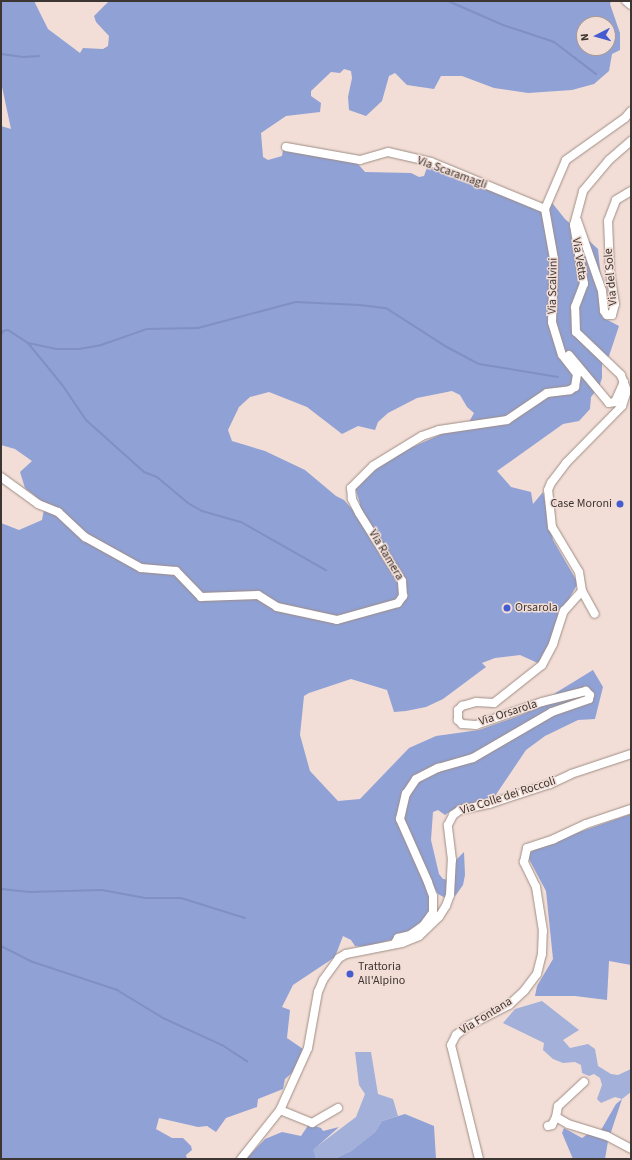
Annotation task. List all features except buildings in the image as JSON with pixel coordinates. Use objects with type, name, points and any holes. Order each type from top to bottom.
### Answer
[{"type":"street","points":[[626,1],[631,5]]},
{"type":"street","points":[[545,209],[566,160],[625,118],[631,111]]},
{"type":"street","name":"Via Vetta","points":[[624,382],[621,375],[576,332],[575,307],[584,284],[574,226],[577,220],[583,191],[610,160],[631,141]]},
{"type":"street","name":"Via Scaramagli","points":[[286,147],[360,160],[388,152],[431,162],[545,209]]},
{"type":"street","name":"Via del Sole","points":[[577,220],[602,291],[604,311],[607,315],[612,315],[615,304],[610,272],[608,221],[616,200],[631,191]]},
{"type":"street","name":"Via Scalvini","points":[[545,209],[554,259],[552,322],[559,344],[609,403],[615,402],[624,382]]},
{"type":"street","name":"Via Ramera","points":[[1,477],[38,504],[58,512],[85,537],[141,568],[176,571],[201,597],[258,594],[277,607],[337,620],[398,603],[403,596],[404,588],[402,580],[359,513],[352,499],[351,488],[373,466],[422,436],[439,430],[507,420],[547,393],[573,389],[577,383],[576,374],[562,355],[559,344]]},
{"type":"street","points":[[595,614],[582,591],[579,572],[552,527],[548,490],[550,483],[566,463],[626,400],[624,382]]},
{"type":"street","name":"Via Orsarola","points":[[394,943],[398,938],[410,934],[423,926],[433,912],[433,896],[400,819],[406,794],[416,779],[438,768],[473,758],[552,712],[589,700],[590,695],[586,691],[542,702],[476,725],[462,724],[458,720],[458,710],[462,706],[476,702],[494,703],[542,665],[553,644],[564,611],[582,591]]},
{"type":"street","name":"Via Colle dei Roccoli","points":[[241,1159],[280,1110],[308,1048],[315,1005],[323,980],[343,955],[394,943],[402,944],[419,936],[439,916],[449,899],[452,860],[448,825],[453,815],[460,810],[531,790],[631,754]]},
{"type":"street","name":"Via Fontana","points":[[480,1159],[451,1044],[456,1035],[468,1026],[509,1005],[524,991],[537,974],[542,954],[543,931],[536,887],[524,862],[527,848],[554,839],[586,824],[631,809]]},
{"type":"street","points":[[548,1126],[552,1125],[556,1117],[558,1106],[584,1082]]},
{"type":"street","points":[[280,1110],[312,1123],[338,1108]]},
{"type":"street","points":[[556,1117],[568,1124],[607,1136],[631,1149]]},
{"type":"shaded area","points":[[1,1],[34,1],[48,29],[80,53],[83,48],[103,49],[108,46],[109,36],[96,22],[94,16],[109,1],[611,1],[610,4],[614,16],[576,16],[576,56],[612,56],[609,71],[594,84],[572,90],[528,93],[494,88],[462,76],[441,76],[434,89],[407,85],[395,73],[389,76],[382,101],[366,116],[349,110],[348,97],[352,78],[351,71],[344,69],[340,73],[331,72],[311,91],[311,96],[321,103],[320,112],[286,116],[261,133],[263,157],[268,160],[282,156],[283,150],[323,151],[358,164],[365,172],[411,173],[419,177],[424,176],[428,165],[533,205],[536,210],[542,212],[549,199],[565,219],[598,249],[604,308],[602,317],[619,326],[609,356],[602,364],[602,378],[599,387],[591,397],[590,409],[579,421],[563,424],[497,471],[511,487],[531,492],[533,504],[543,492],[553,540],[578,583],[555,624],[545,662],[540,664],[520,655],[495,658],[482,663],[486,667],[443,699],[426,707],[406,711],[394,712],[387,690],[351,679],[309,693],[304,696],[300,735],[310,771],[338,801],[360,799],[409,748],[436,736],[479,730],[521,715],[539,707],[557,692],[593,670],[603,687],[595,719],[578,720],[545,736],[526,750],[495,796],[452,810],[445,815],[438,810],[433,812],[431,840],[439,874],[443,879],[450,880],[456,860],[464,852],[465,875],[463,885],[456,895],[449,900],[438,894],[431,883],[432,909],[422,922],[398,938],[365,947],[355,946],[351,940],[343,936],[335,957],[293,985],[282,1007],[290,1010],[287,1038],[303,1049],[293,1072],[285,1079],[283,1089],[258,1099],[257,1107],[226,1118],[216,1132],[207,1126],[198,1127],[159,1118],[156,1129],[172,1138],[183,1138],[191,1146],[192,1150],[186,1155],[187,1159],[1,1159],[1,523],[19,530],[42,520],[45,504],[25,488],[20,472],[32,461],[15,449],[1,445],[1,126],[11,129],[1,82]],"holes":[[[452,391],[460,395],[467,407],[474,413],[469,422],[392,456],[355,487],[360,504],[352,509],[344,500],[336,496],[305,470],[265,451],[232,441],[228,430],[239,407],[250,397],[269,392],[307,407],[342,434],[358,426],[375,430],[378,422],[388,413],[417,398]]]},
{"type":"shaded area","points":[[616,21],[620,33],[620,50],[616,52]]},
{"type":"shaded area","points":[[631,814],[631,965],[609,961],[607,1000],[575,996],[535,996],[537,986],[553,959],[546,891],[529,859],[530,853],[539,846]]},
{"type":"shaded area","points":[[542,1001],[579,1030],[563,1040],[570,1048],[588,1044],[595,1049],[598,1066],[611,1074],[618,1075],[631,1069],[631,1092],[622,1099],[615,1097],[601,1103],[597,1099],[602,1085],[600,1078],[594,1074],[589,1076],[582,1073],[581,1065],[575,1062],[563,1063],[553,1059],[543,1050],[544,1043],[503,1023],[515,1009]]},
{"type":"shaded area","points":[[355,1052],[371,1052],[378,1094],[393,1099],[398,1116],[382,1121],[375,1132],[351,1151],[334,1159],[316,1159],[312,1150],[356,1117],[365,1094],[359,1085]]},
{"type":"shaded area","points":[[622,1099],[608,1141],[605,1159],[573,1159],[562,1133],[564,1128],[582,1138],[588,1134],[597,1137],[616,1104]]},
{"type":"shaded area","points":[[405,1114],[434,1126],[436,1159],[334,1159],[351,1151],[375,1132],[382,1121]]},
{"type":"shaded area","points":[[309,1124],[321,1128],[323,1131],[339,1127],[313,1150],[316,1159],[246,1159],[265,1139],[282,1132],[301,1136]]},
{"type":"waterway","points":[[448,1],[503,25],[554,42],[596,74]]},
{"type":"waterway","points":[[1,54],[23,57],[39,56]]},
{"type":"waterway","points":[[28,343],[56,349],[79,349],[101,345],[147,329],[198,328],[296,302],[360,305],[386,308],[445,346],[479,364],[558,377]]},
{"type":"waterway","points":[[1,335],[3,331],[8,330],[28,343],[63,386],[86,420],[144,472],[157,477],[188,503],[202,511],[241,522],[326,570]]},
{"type":"waterway","points":[[1,889],[30,892],[102,890],[145,898],[181,898],[245,918]]},
{"type":"waterway","points":[[1,946],[30,961],[117,990],[163,1018],[222,1045],[247,1061]]},
{"type":"place","name":"Case Moroni","points":[[620,504]]},
{"type":"place","name":"Orsarola","points":[[507,608]]},
{"type":"place","name":"Trattoria All'Alpino","points":[[350,974]]}]
